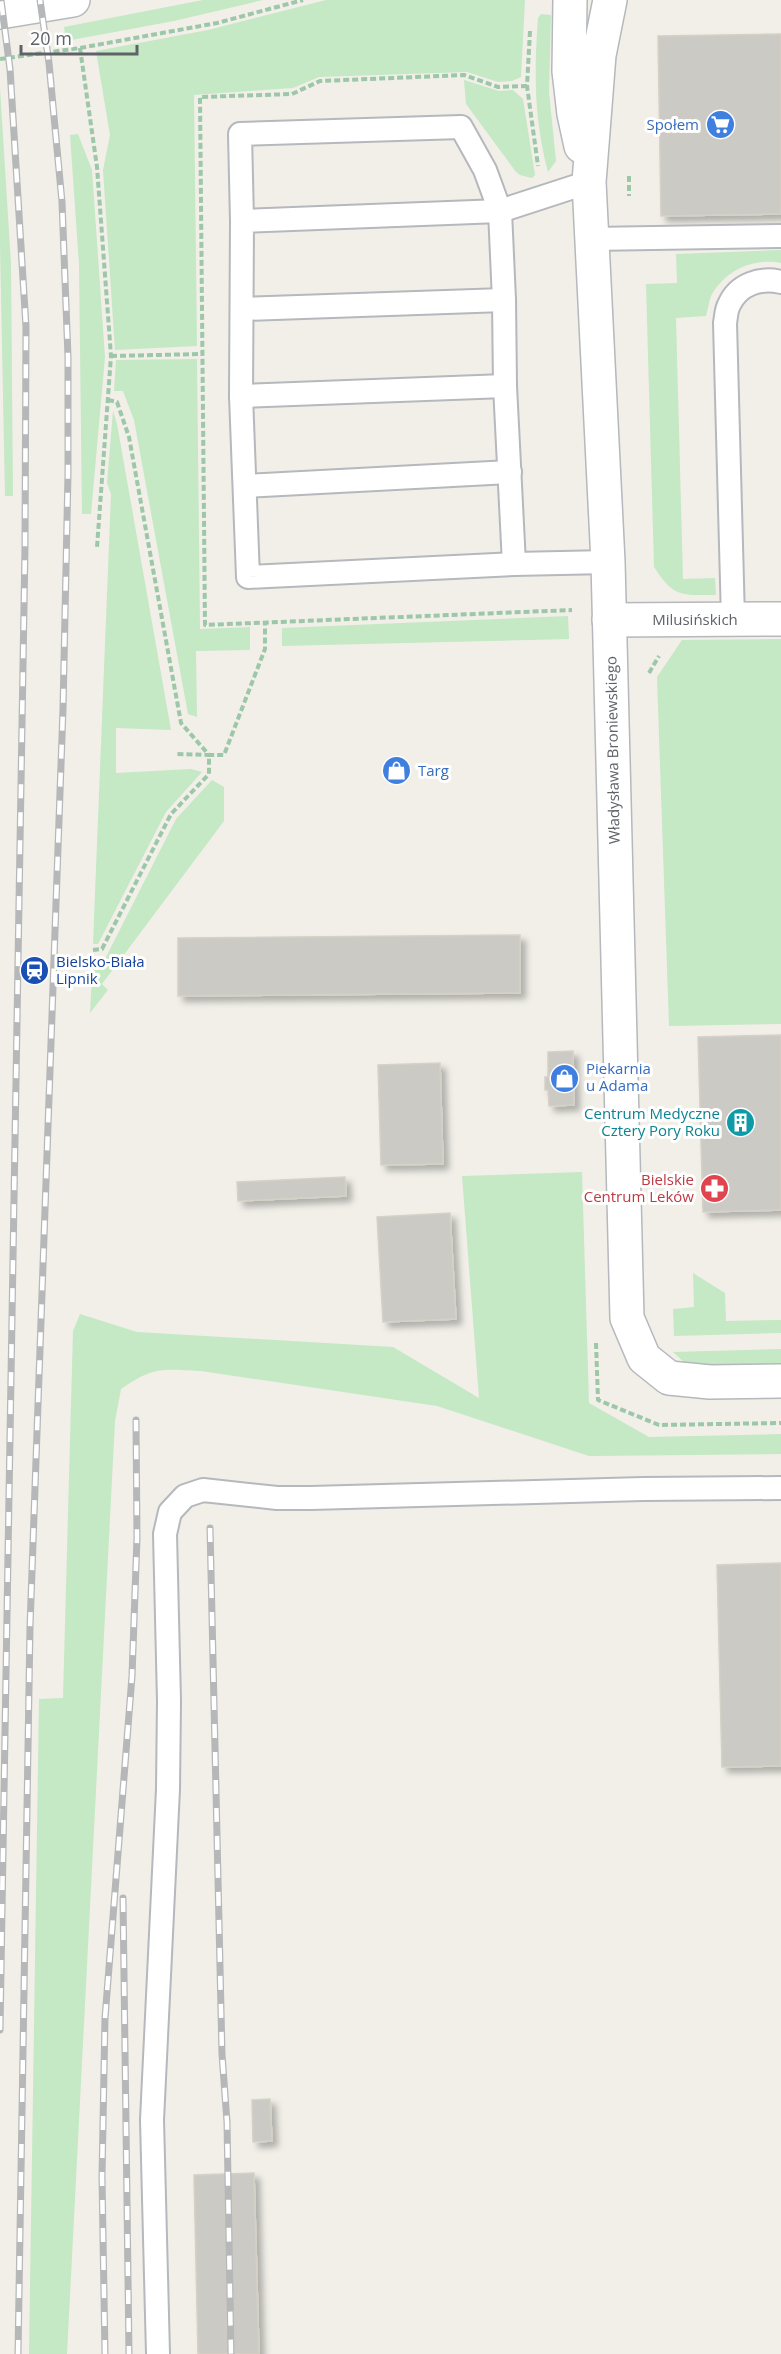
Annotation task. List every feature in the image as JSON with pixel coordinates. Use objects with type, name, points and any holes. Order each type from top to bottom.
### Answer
[{"type":"street","points":[[0,12],[73,0]]},
{"type":"street","name":"Władysława Broniewskiego","points":[[570,0],[569,71],[574,114],[589,182]]},
{"type":"street","name":"Władysława Broniewskiego","points":[[610,0],[599,55],[589,182],[608,562],[627,1318],[644,1358],[669,1378],[710,1382],[781,1381]]},
{"type":"street","name":"Milusińskich","points":[[609,620],[781,620]]},
{"type":"lane","points":[[514,564],[505,386],[500,211],[485,170],[461,127],[240,134],[243,309],[241,396],[248,577],[514,564],[608,562]]},
{"type":"lane","points":[[242,221],[500,211],[589,182]]},
{"type":"lane","points":[[591,239],[781,236]]},
{"type":"lane","points":[[733,620],[725,323],[729,305],[738,292],[749,284],[769,279],[781,282]]},
{"type":"lane","points":[[243,309],[504,300]]},
{"type":"lane","points":[[241,396],[505,386]]},
{"type":"lane","points":[[245,486],[510,472]]},
{"type":"lane","points":[[158,2354],[152,2120],[168,1789],[169,1701],[165,1534],[170,1512],[185,1496],[203,1490],[278,1498],[311,1498],[643,1489],[781,1488]]},
{"type":"path","points":[[0,59],[80,48],[217,23],[303,0]]},
{"type":"path","points":[[80,48],[97,167],[111,356],[97,547]]},
{"type":"path","points":[[629,168],[630,238]]},
{"type":"path","points":[[111,356],[202,354]]},
{"type":"path","points":[[93,950],[102,950],[171,814],[209,774],[210,755],[181,723],[129,437],[117,402],[108,400]]},
{"type":"path","points":[[646,677],[671,639],[671,620]]},
{"type":"path","points":[[177,754],[224,755],[265,649],[265,623]]},
{"type":"green space","points":[[203,0],[263,0],[174,21],[66,41],[64,27]]},
{"type":"green space","points":[[326,0],[525,0],[521,77],[512,81],[498,82],[467,72],[319,77],[293,88],[194,95],[197,346],[115,350],[103,170],[110,135],[96,51],[208,30]]},
{"type":"green space","points":[[541,14],[551,15],[549,92],[556,161],[548,172],[540,133],[536,95],[538,18]]},
{"type":"green space","points":[[464,80],[499,91],[513,90],[523,99],[535,175],[532,178],[516,172],[466,104]]},
{"type":"green space","points":[[0,88],[11,264],[13,496],[5,496],[0,245]]},
{"type":"green space","points":[[78,134],[92,170],[105,357],[91,514],[82,514],[79,264],[70,135]]},
{"type":"green space","points":[[781,250],[781,263],[751,264],[725,278],[712,294],[706,316],[676,318],[683,579],[715,578],[716,595],[679,593],[667,584],[654,567],[646,284],[677,283],[676,254]]},
{"type":"green space","points":[[197,359],[200,629],[250,627],[250,650],[196,651],[197,717],[188,714],[134,420],[123,391],[114,391],[116,360]]},
{"type":"green space","points":[[113,411],[171,730],[116,728],[116,773],[191,769],[202,772],[166,812],[98,944],[93,944],[111,494],[107,483]]},
{"type":"green space","points":[[568,616],[569,639],[282,646],[282,628]]},
{"type":"green space","points":[[781,639],[781,1024],[669,1026],[657,677],[682,640]]},
{"type":"green space","points":[[212,780],[224,787],[224,821],[102,984],[108,990],[90,1013],[93,957],[106,957],[176,819]]},
{"type":"green space","points":[[582,1172],[589,1403],[649,1437],[781,1434],[781,1454],[589,1456],[437,1406],[201,1371],[159,1371],[142,1376],[121,1389],[115,1421],[67,2354],[29,2354],[39,1699],[63,1698],[73,1331],[80,1314],[137,1332],[393,1347],[479,1398],[462,1176]]},
{"type":"green space","points":[[693,1273],[725,1293],[726,1321],[781,1320],[781,1333],[674,1336],[673,1309],[694,1307]]},
{"type":"green space","points":[[781,1349],[781,1364],[704,1367],[686,1364],[673,1352]]},
{"type":"building","name":"Społem","points":[[781,34],[781,214],[661,216],[658,36]]},
{"type":"building","points":[[520,935],[520,993],[178,996],[178,938]]},
{"type":"building","name":"Centrum Medyczne Cztery Pory Roku","points":[[781,1035],[781,1210],[703,1212],[698,1037]]},
{"type":"building","points":[[573,1051],[574,1105],[549,1106],[548,1090],[545,1090],[545,1077],[548,1077],[548,1052]]},
{"type":"building","points":[[440,1063],[443,1164],[381,1165],[378,1065]]},
{"type":"building","points":[[345,1177],[346,1196],[238,1201],[237,1182]]},
{"type":"building","points":[[450,1213],[456,1319],[383,1322],[377,1217]]},
{"type":"building","points":[[781,1563],[781,1766],[722,1767],[717,1565]]},
{"type":"building","points":[[270,2099],[272,2141],[253,2142],[252,2100]]},
{"type":"building","points":[[254,2173],[259,2354],[198,2354],[194,2175]]},
{"type":"railway","points":[[0,2030],[25,547],[26,327],[10,69],[1,0]]},
{"type":"railway","points":[[18,2354],[30,1627],[63,709],[68,474],[68,357],[62,202],[49,63],[40,0]]},
{"type":"railway","points":[[105,2354],[102,2177],[105,2018],[132,1676],[137,1538],[136,1420]]},
{"type":"railway","points":[[210,1528],[222,2054],[227,2122],[231,2354]]},
{"type":"railway","points":[[123,1898],[129,2354]]},
{"type":"place","name":"Społem","points":[[720,125]]},
{"type":"place","name":"Targ","points":[[397,771]]},
{"type":"place","name":"Bielsko-Biała Lipnik","points":[[35,971]]},
{"type":"place","name":"Piekarnia u Adama","points":[[565,1078]]},
{"type":"place","name":"Centrum Medyczne Cztery Pory Roku","points":[[741,1123]]},
{"type":"place","name":"Bielskie Centrum Leków","points":[[715,1189]]}]
